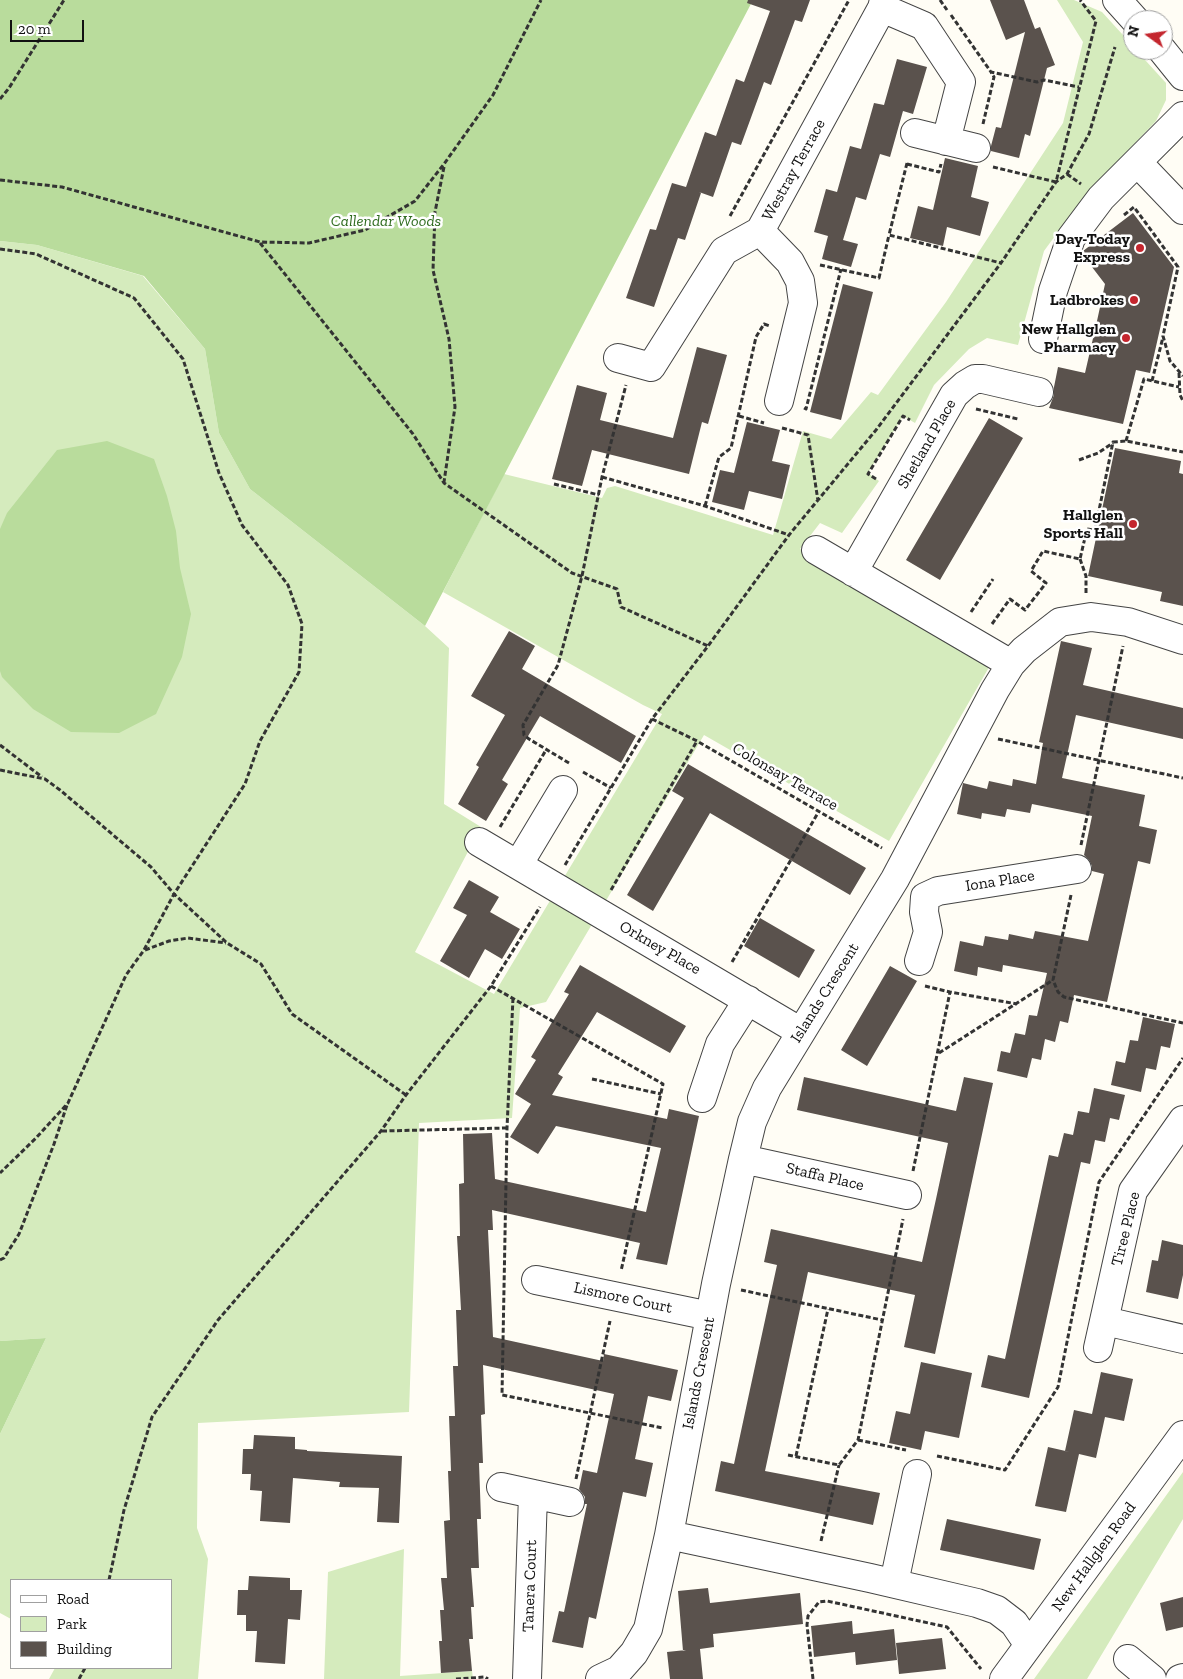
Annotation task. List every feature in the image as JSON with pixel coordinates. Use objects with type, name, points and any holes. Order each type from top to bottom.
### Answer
[{"type":"street","points":[[1117,0],[1126,10]]},
{"type":"street","points":[[883,4],[924,26],[961,82],[946,141]]},
{"type":"street","name":"Westray Terrace","points":[[625,360],[651,367],[724,251],[760,231],[883,4]]},
{"type":"street","points":[[1170,60],[1183,76]]},
{"type":"street","points":[[1043,339],[1052,291],[1071,238],[1101,198],[1183,116]]},
{"type":"street","points":[[915,133],[976,148]]},
{"type":"street","points":[[1137,162],[1183,210]]},
{"type":"street","points":[[760,231],[790,262],[800,281],[803,303],[773,416]]},
{"type":"street","name":"Shetland Place","points":[[853,572],[954,395],[964,385],[975,379],[983,379],[1040,392]]},
{"type":"street","points":[[816,550],[1011,664]]},
{"type":"street","name":"Islands Crescent","points":[[615,1676],[634,1653],[648,1629],[669,1534],[716,1284],[743,1160],[752,1122],[767,1088],[900,870],[972,733],[1011,664],[1024,650],[1060,622],[1091,617],[1128,622],[1183,640]]},
{"type":"street","points":[[518,865],[570,780]]},
{"type":"street","name":"Orkney Place","points":[[484,844],[801,1032]]},
{"type":"street","name":"Iona Place","points":[[925,897],[938,891],[1077,868]]},
{"type":"street","points":[[900,870],[925,897],[924,912],[928,932],[920,973]]},
{"type":"street","points":[[702,1098],[720,1044],[748,1000]]},
{"type":"street","name":"Tiree Place","points":[[1098,1348],[1133,1191],[1183,1120]]},
{"type":"street","name":"Staffa Place","points":[[743,1160],[907,1195]]},
{"type":"street","name":"Lismore Court","points":[[536,1280],[710,1316]]},
{"type":"street","points":[[1105,1321],[1183,1339]]},
{"type":"street","name":"New Hallglen Road","points":[[994,1675],[1029,1645],[1183,1435]]},
{"type":"street","points":[[894,1583],[920,1460]]},
{"type":"street","points":[[501,1487],[570,1502]]},
{"type":"street","name":"Tanera Court","points":[[527,1679],[533,1494]]},
{"type":"street","points":[[669,1534],[977,1603],[997,1610],[1014,1623],[1029,1645]]},
{"type":"street","points":[[1128,1659],[1152,1679]]},
{"type":"path","points":[[0,99],[9,88],[64,0]]},
{"type":"path","points":[[0,180],[62,187],[260,242],[309,243],[365,230],[415,201],[444,164],[493,94],[541,0]]},
{"type":"path","points":[[730,217],[849,0]]},
{"type":"path","points":[[940,0],[994,77],[976,148]]},
{"type":"path","points":[[1056,182],[1096,21],[1080,0]]},
{"type":"path","points":[[110,1579],[124,1510],[152,1417],[218,1320],[381,1131],[406,1095],[491,986],[652,719],[789,535],[876,430],[1001,263],[1056,182],[1067,174],[1089,134],[1115,47]]},
{"type":"path","points":[[991,72],[1037,82],[1044,80],[1079,88]]},
{"type":"path","points":[[790,262],[826,265],[879,278],[915,133]]},
{"type":"path","points":[[444,164],[435,212],[433,270],[449,339],[455,407],[444,483]]},
{"type":"path","points":[[1012,172],[1056,182]]},
{"type":"path","points":[[1118,219],[1134,207],[1178,267],[1152,381]]},
{"type":"path","points":[[889,235],[1001,263]]},
{"type":"path","points":[[260,242],[414,434],[444,483],[572,573],[617,589],[621,607],[708,646]]},
{"type":"path","points":[[0,250],[36,254],[134,298],[183,359],[219,473],[242,524],[288,585],[302,624],[299,672],[260,741],[245,784],[174,894],[144,950],[126,975],[68,1102],[19,1234],[4,1258],[0,1260]]},
{"type":"path","points":[[705,506],[719,457],[732,448],[756,337],[764,324],[796,333]]},
{"type":"path","points":[[1163,336],[1170,361],[1181,375],[1179,387],[1183,401]]},
{"type":"path","points":[[570,764],[524,735],[522,725],[558,665],[582,576],[625,360]]},
{"type":"path","points":[[1126,441],[1144,379],[1179,387]]},
{"type":"path","points":[[972,408],[1018,419]]},
{"type":"path","points":[[739,416],[773,416],[808,434],[818,502]]},
{"type":"path","points":[[1079,460],[1098,453],[1113,442],[1126,441],[1183,452]]},
{"type":"path","points":[[1086,601],[1086,576],[1080,559],[1087,529],[1095,530],[1113,442]]},
{"type":"path","points":[[602,477],[705,506],[789,535]]},
{"type":"path","points":[[554,484],[599,495]]},
{"type":"path","points":[[1025,610],[1046,583],[1031,572],[1043,551],[1080,559]]},
{"type":"path","points":[[964,617],[971,612],[993,580]]},
{"type":"path","name":"Colonsay Terrace","points":[[652,719],[697,741],[819,811],[900,870]]},
{"type":"path","points":[[972,733],[1183,778]]},
{"type":"path","points":[[599,912],[697,741]]},
{"type":"path","points":[[0,745],[45,779],[151,868],[174,894],[227,943],[260,964],[292,1014],[406,1095]]},
{"type":"path","points":[[484,844],[546,750]]},
{"type":"path","points":[[0,770],[45,779]]},
{"type":"path","points":[[570,780],[611,788]]},
{"type":"path","points":[[720,983],[819,811]]},
{"type":"path","points":[[144,950],[169,941],[188,938],[227,943]]},
{"type":"path","points":[[920,973],[950,992],[1018,1004]]},
{"type":"path","points":[[938,1053],[1018,1004],[1053,980]]},
{"type":"path","points":[[491,986],[663,1084],[570,1502]]},
{"type":"path","points":[[815,1566],[839,1465],[858,1440],[950,992]]},
{"type":"path","points":[[858,1440],[920,1460],[1005,1470],[1058,1387],[1099,1182],[1183,1058]]},
{"type":"path","points":[[592,1078],[661,1094]]},
{"type":"path","points":[[0,1173],[68,1102]]},
{"type":"path","points":[[381,1131],[507,1128]]},
{"type":"path","points":[[716,1284],[828,1310],[882,1320]]},
{"type":"path","points":[[796,1456],[828,1310]]},
{"type":"path","points":[[788,1455],[839,1465]]},
{"type":"path","points":[[812,1679],[807,1625],[808,1616],[819,1602],[827,1602],[948,1627],[994,1675]]},
{"type":"path","points":[[456,1679],[485,1677],[488,1679]]},
{"type":"green space","name":"Callendar Woods","points":[[0,0],[753,0],[425,626],[250,489],[219,433],[205,349],[144,276],[37,245],[0,241]]},
{"type":"green space","points":[[1057,0],[1074,0],[1102,12],[1123,35],[1123,60],[1145,60],[1166,83],[1166,100],[1156,121],[1082,199],[1044,251],[1018,345],[987,338],[969,349],[934,385],[915,423],[903,416],[868,473],[879,481],[842,533],[820,523],[800,549],[986,656],[988,669],[889,841],[704,735],[546,1002],[520,1008],[512,1118],[419,1123],[409,1412],[198,1423],[197,1528],[208,1559],[198,1679],[49,1679],[54,1669],[172,1669],[172,1579],[10,1579],[10,1618],[0,1613],[0,1434],[46,1338],[0,1341],[0,241],[37,245],[143,276],[205,349],[219,433],[250,489],[425,626],[449,648],[444,804],[481,827],[415,952],[494,994],[662,714],[443,592],[504,474],[602,498],[607,488],[615,486],[773,535],[803,431],[831,439],[871,392],[878,395],[946,302],[1063,123],[1083,42]]},
{"type":"green space","points":[[107,441],[154,459],[167,496],[176,531],[180,568],[191,614],[182,657],[156,714],[119,733],[71,732],[33,709],[2,677],[0,671],[0,529],[7,513],[57,450]]},
{"type":"green space","points":[[46,1338],[0,1434],[0,1341]]},
{"type":"green space","points":[[1183,1472],[1183,1519],[1087,1679],[1034,1679]]},
{"type":"green space","points":[[404,1549],[400,1676],[472,1671],[473,1679],[324,1679],[328,1572]]},
{"type":"building","points":[[748,0],[810,0],[802,22],[795,20],[771,85],[764,82],[741,145],[732,142],[713,197],[699,192],[701,193],[685,240],[678,238],[654,307],[626,298],[650,229],[656,230],[672,183],[686,187],[705,132],[716,136],[736,79],[744,82],[770,11],[747,3]]},
{"type":"building","points":[[990,0],[1024,0],[1035,29],[1040,27],[1055,65],[1047,68],[1030,136],[1025,134],[1019,158],[991,151],[991,146],[996,127],[1001,128],[1025,32],[1006,40]]},
{"type":"building","points":[[897,59],[927,67],[913,114],[903,111],[890,157],[880,154],[866,200],[856,197],[843,240],[858,244],[851,267],[822,259],[828,236],[814,232],[826,189],[837,192],[850,146],[861,149],[874,103],[884,105]]},
{"type":"building","points":[[945,158],[978,166],[971,197],[989,202],[980,236],[947,227],[943,246],[910,238],[918,206],[933,210]]},
{"type":"building","points":[[1133,213],[1174,267],[1150,373],[1136,370],[1123,424],[1049,408],[1054,395],[1058,367],[1085,373],[1097,321],[1105,284],[1082,254],[1083,251]]},
{"type":"building","points":[[843,284],[873,292],[841,420],[810,412]]},
{"type":"building","points":[[697,347],[727,355],[708,424],[702,422],[689,474],[592,450],[582,486],[552,479],[577,385],[607,393],[600,420],[673,438]]},
{"type":"building","points":[[989,418],[1023,438],[940,580],[906,560]]},
{"type":"building","points":[[747,422],[780,430],[772,461],[790,465],[782,499],[749,491],[744,510],[712,502],[720,470],[734,473]]},
{"type":"building","name":"Hallglen Sports Hall","points":[[1115,448],[1181,461],[1179,473],[1183,474],[1183,606],[1160,601],[1162,592],[1088,576]]},
{"type":"building","points":[[509,631],[535,646],[522,669],[636,736],[621,763],[540,716],[502,780],[508,784],[486,821],[458,804],[479,767],[476,765],[505,715],[471,696]]},
{"type":"building","points":[[1061,641],[1092,648],[1083,685],[1183,708],[1183,739],[1076,715],[1062,778],[1145,795],[1139,826],[1157,830],[1150,864],[1138,861],[1107,1002],[1074,995],[1068,1023],[1060,1021],[1055,1042],[1045,1039],[1041,1060],[1032,1058],[1027,1078],[997,1071],[1001,1051],[1010,1053],[1015,1033],[1025,1035],[1029,1015],[1037,1016],[1047,973],[1003,965],[1002,972],[978,967],[977,976],[954,971],[960,941],[983,946],[985,936],[1008,940],[1009,934],[1033,939],[1035,931],[1088,941],[1104,874],[1092,871],[1089,860],[1084,855],[1092,816],[1032,804],[1030,813],[1007,809],[1005,817],[982,813],[981,819],[957,814],[963,783],[987,789],[989,781],[1012,786],[1013,779],[1036,784],[1043,743],[1039,742]]},
{"type":"building","points":[[688,764],[866,868],[850,895],[710,813],[653,911],[627,895],[684,798],[672,791]]},
{"type":"building","points":[[469,880],[499,897],[490,912],[520,929],[502,959],[485,949],[469,978],[440,961],[467,915],[453,908]]},
{"type":"building","points":[[760,918],[815,950],[799,978],[744,946]]},
{"type":"building","points":[[580,965],[686,1026],[670,1053],[597,1012],[558,1074],[563,1077],[552,1095],[667,1119],[669,1109],[699,1116],[667,1265],[636,1259],[640,1243],[492,1210],[493,1230],[488,1230],[493,1337],[603,1361],[604,1354],[678,1370],[671,1401],[648,1396],[635,1459],[653,1463],[646,1497],[623,1492],[596,1619],[589,1617],[583,1648],[552,1642],[559,1611],[564,1612],[587,1504],[585,1504],[585,1497],[579,1489],[583,1470],[597,1473],[614,1394],[483,1365],[485,1414],[481,1415],[483,1463],[479,1463],[481,1519],[477,1519],[479,1568],[471,1568],[474,1607],[471,1607],[473,1639],[469,1639],[472,1671],[441,1673],[439,1641],[442,1641],[440,1610],[444,1610],[441,1578],[447,1578],[444,1521],[450,1520],[448,1471],[451,1471],[449,1416],[455,1416],[453,1366],[458,1366],[456,1310],[461,1310],[457,1236],[460,1236],[459,1184],[464,1183],[463,1134],[492,1133],[495,1179],[646,1212],[661,1148],[556,1126],[538,1154],[510,1137],[531,1104],[515,1094],[536,1060],[531,1057],[569,994],[564,992]]},
{"type":"building","points":[[890,966],[917,981],[867,1066],[841,1050]]},
{"type":"building","points":[[1143,1017],[1175,1024],[1170,1048],[1161,1046],[1156,1070],[1146,1068],[1141,1092],[1111,1085],[1116,1061],[1125,1063],[1130,1040],[1138,1041]]},
{"type":"building","points":[[804,1077],[956,1111],[964,1077],[993,1083],[935,1354],[904,1347],[915,1295],[808,1272],[765,1471],[880,1493],[873,1525],[715,1491],[721,1461],[734,1464],[777,1265],[764,1262],[771,1229],[922,1262],[936,1199],[948,1143],[797,1110]]},
{"type":"building","points":[[1094,1088],[1125,1095],[1119,1120],[1110,1118],[1105,1142],[1095,1140],[1090,1164],[1081,1162],[1029,1398],[981,1387],[988,1355],[1005,1359],[1049,1155],[1058,1157],[1064,1133],[1073,1135],[1078,1111],[1089,1113]]},
{"type":"building","points":[[1162,1240],[1183,1245],[1183,1275],[1178,1299],[1146,1292],[1152,1260],[1158,1261]]},
{"type":"building","points":[[921,1362],[972,1373],[959,1438],[925,1431],[921,1450],[889,1443],[896,1411],[910,1414]]},
{"type":"building","points":[[1101,1372],[1133,1379],[1124,1421],[1105,1417],[1096,1458],[1079,1454],[1066,1512],[1035,1506],[1048,1447],[1065,1451],[1074,1410],[1092,1414]]},
{"type":"building","points":[[254,1435],[295,1437],[295,1449],[307,1451],[402,1456],[399,1523],[377,1522],[379,1488],[339,1487],[340,1482],[293,1478],[290,1523],[260,1521],[262,1491],[250,1490],[251,1474],[242,1474],[243,1449],[253,1449]]},
{"type":"building","points":[[947,1519],[1041,1539],[1034,1570],[940,1550]]},
{"type":"building","points":[[249,1576],[290,1578],[290,1590],[302,1590],[300,1620],[288,1619],[285,1664],[255,1662],[257,1631],[246,1631],[246,1615],[237,1615],[238,1590],[248,1590]]},
{"type":"building","points":[[708,1588],[710,1603],[800,1593],[803,1624],[713,1634],[714,1647],[700,1649],[703,1679],[670,1679],[667,1652],[683,1650],[678,1591]]},
{"type":"building","points":[[1183,1597],[1183,1627],[1166,1631],[1160,1603]]},
{"type":"building","points":[[852,1621],[853,1634],[894,1629],[897,1660],[856,1665],[855,1652],[814,1657],[811,1626]]},
{"type":"building","points":[[942,1638],[946,1669],[899,1674],[896,1643]]},
{"type":"place","name":"Day-Today Express","points":[[1140,248]]},
{"type":"place","name":"Ladbrokes","points":[[1134,300]]},
{"type":"place","name":"New Hallglen Pharmacy","points":[[1126,338]]},
{"type":"place","name":"Hallglen Sports Hall","points":[[1133,524]]}]
